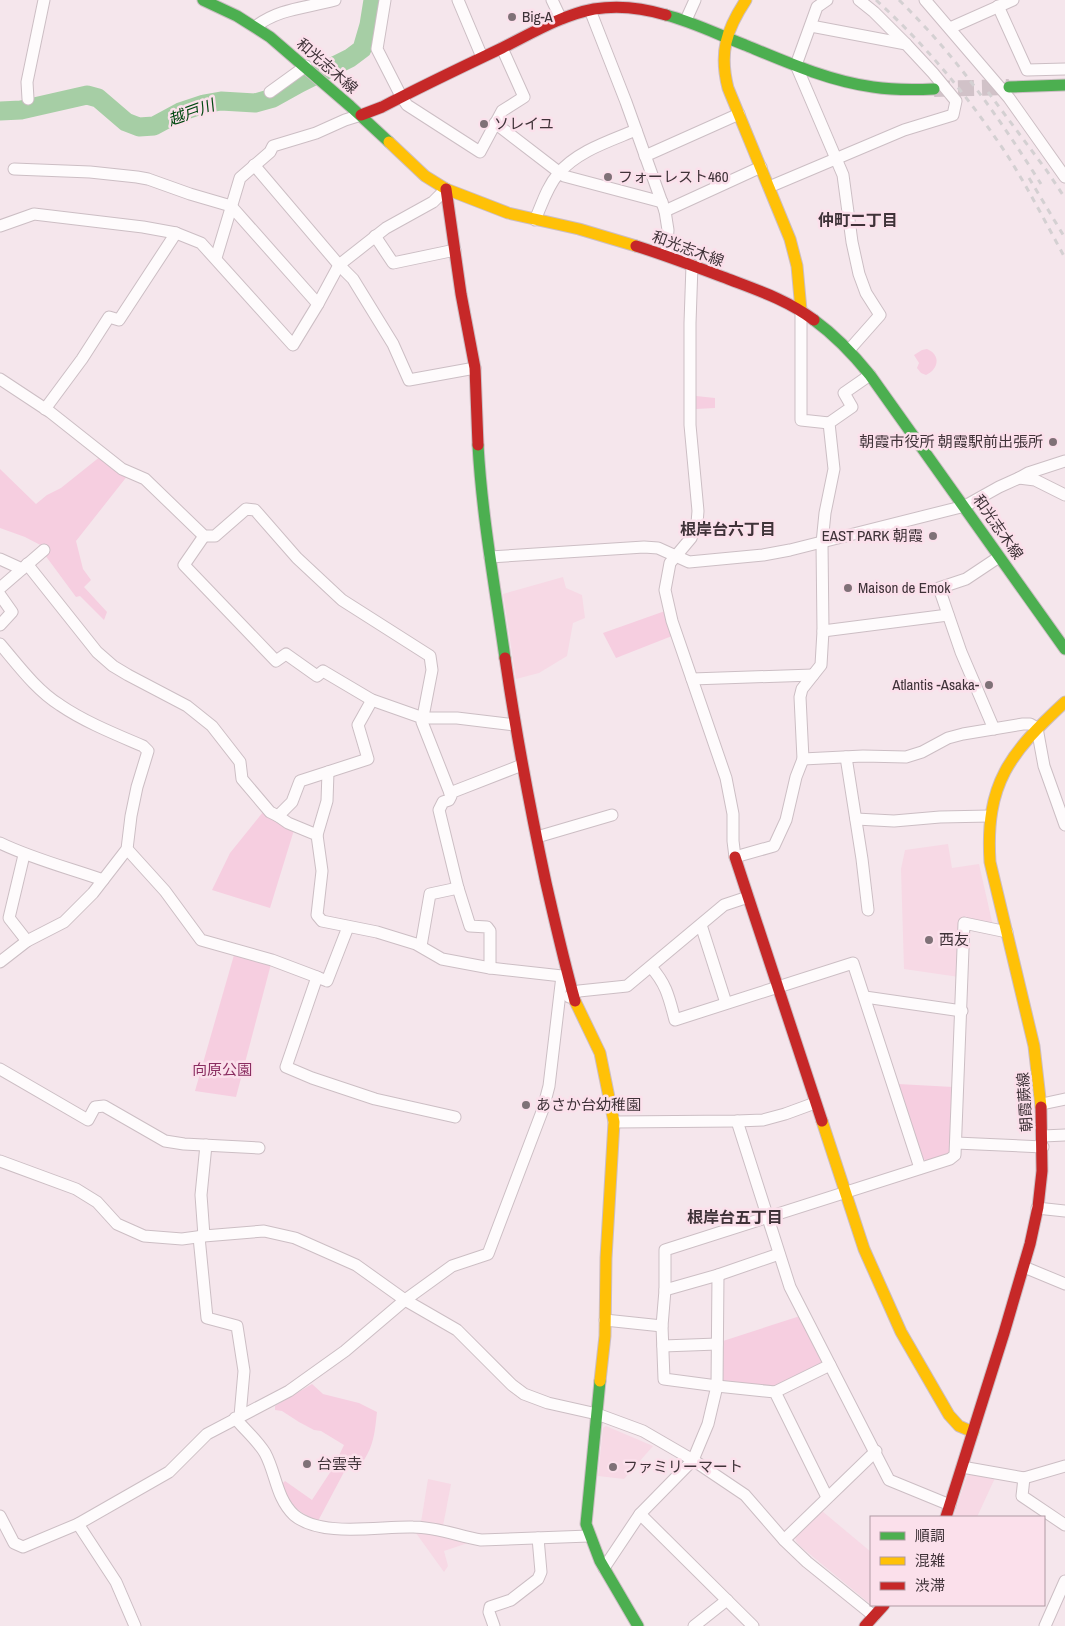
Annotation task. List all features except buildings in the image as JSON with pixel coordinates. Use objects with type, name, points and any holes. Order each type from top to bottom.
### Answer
[{"type":"street","points":[[28,99],[27,82],[44,0]]},
{"type":"street","name":"和光志木線","points":[[203,0],[255,27],[322,81],[425,176],[446,189],[508,213],[579,229],[692,265],[779,299],[801,310],[828,330],[849,350],[870,375],[1065,649]]},
{"type":"street","points":[[255,27],[274,15],[335,0]]},
{"type":"street","points":[[385,0],[377,49],[401,96],[407,105],[480,152],[502,111],[524,97],[502,48]]},
{"type":"street","points":[[458,0],[482,58]]},
{"type":"street","points":[[552,0],[561,19]]},
{"type":"street","points":[[686,20],[695,0]]},
{"type":"street","points":[[746,0],[731,23],[726,36],[722,66],[728,88],[790,239],[797,266],[801,310],[801,420],[829,423],[852,407],[844,393],[870,375]]},
{"type":"street","points":[[827,0],[817,7],[796,65],[843,176],[852,242],[859,274],[866,293],[880,315],[849,350]]},
{"type":"street","points":[[769,187],[904,130],[953,115],[956,101],[906,44],[859,0]]},
{"type":"street","points":[[925,0],[1008,98],[1065,177]]},
{"type":"street","points":[[950,28],[991,5],[1013,0]]},
{"type":"street","points":[[991,5],[1027,70],[1065,69]]},
{"type":"street","points":[[216,258],[230,206],[240,178],[270,152],[273,146],[316,134],[345,120],[374,111],[401,96],[561,19],[590,10],[608,7],[639,8],[661,12],[686,20],[796,65],[851,83],[901,90],[934,89]]},
{"type":"street","points":[[590,10],[646,156],[663,207],[668,230],[666,256]]},
{"type":"street","points":[[810,26],[906,44]]},
{"type":"street","points":[[270,92],[308,69]]},
{"type":"street","points":[[1009,87],[1065,85]]},
{"type":"street","points":[[646,156],[739,114]]},
{"type":"street","points":[[496,122],[558,173],[663,207],[761,167]]},
{"type":"street","points":[[535,220],[546,192],[558,173],[576,158],[636,130]]},
{"type":"street","points":[[254,164],[353,279],[393,344],[409,380],[475,368]]},
{"type":"street","points":[[14,169],[90,172],[137,177],[230,206],[318,304]]},
{"type":"street","points":[[0,226],[34,214],[143,227],[176,233],[201,243],[293,345],[339,265],[386,228],[433,202],[446,189]]},
{"type":"street","points":[[446,189],[461,294],[475,368],[480,479],[522,764],[565,975],[600,1053],[614,1122],[606,1258],[605,1336],[586,1524],[604,1568],[638,1626]]},
{"type":"street","points":[[45,409],[82,359],[109,317],[119,320],[176,233]]},
{"type":"street","points":[[376,236],[394,264],[455,250]]},
{"type":"street","points":[[692,265],[690,425],[698,511],[691,538],[670,563],[667,572],[666,598],[672,621],[726,778],[733,814],[735,857],[864,1249],[912,1353],[954,1422],[973,1432]]},
{"type":"street","points":[[0,379],[45,409],[122,469],[146,479],[204,536],[215,536],[246,510],[255,510],[297,558],[342,600],[430,656],[432,670],[422,722],[451,796],[449,800],[443,802],[439,810],[458,888],[470,926],[487,927],[490,931],[490,968]]},
{"type":"street","points":[[735,857],[774,846],[786,820],[796,777],[803,759],[800,697],[802,689],[821,665],[823,630],[822,543],[824,519],[834,469],[829,423]]},
{"type":"street","points":[[490,557],[644,547],[658,548],[688,562],[763,555],[822,543],[964,506],[1028,473],[1062,462]]},
{"type":"street","points":[[1060,492],[1052,480],[1053,474],[1062,462]]},
{"type":"street","points":[[1019,478],[1035,480],[1060,492]]},
{"type":"street","points":[[204,536],[184,564],[276,661],[286,654],[317,676],[323,672],[372,700],[423,718],[457,718],[515,725]]},
{"type":"street","points":[[0,588],[44,550]]},
{"type":"street","points":[[994,729],[961,652],[939,588],[966,579],[1000,557]]},
{"type":"street","points":[[0,560],[24,566],[97,652],[114,666],[186,706],[212,726],[240,762],[242,779],[270,812],[288,823],[317,835]]},
{"type":"street","points":[[0,595],[12,612],[0,625]]},
{"type":"street","points":[[823,630],[948,615]]},
{"type":"street","points":[[0,644],[42,691],[59,705],[104,729],[143,746],[148,751],[137,787],[127,849],[93,893],[64,922],[27,941],[0,962]]},
{"type":"street","points":[[692,679],[813,675]]},
{"type":"street","points":[[278,816],[292,802],[300,781],[368,759],[358,725],[372,700]]},
{"type":"street","name":"朝霞蕨線","points":[[946,1516],[1024,1266],[1038,1208],[1043,1142],[1042,1104],[1034,1046],[990,862],[988,835],[990,816],[1004,772],[1016,752],[1037,728],[1065,702]]},
{"type":"street","points":[[803,759],[906,757],[922,752],[948,738],[963,734],[1030,724],[1037,728],[1044,766],[1065,825]]},
{"type":"street","points":[[846,757],[868,910]]},
{"type":"street","points":[[450,793],[522,764]]},
{"type":"street","points":[[328,772],[327,801],[317,835],[322,870],[317,915],[322,921],[377,932],[421,946],[442,959],[490,968],[565,975]]},
{"type":"street","points":[[537,837],[612,815]]},
{"type":"street","points":[[856,819],[894,821],[921,818],[990,816]]},
{"type":"street","points":[[0,844],[24,855],[66,866],[103,880]]},
{"type":"street","points":[[127,849],[165,891],[201,940],[272,960],[327,981],[348,927]]},
{"type":"street","points":[[24,855],[8,918],[27,941]]},
{"type":"street","points":[[421,946],[430,894],[458,888]]},
{"type":"street","points":[[560,999],[566,999],[579,991],[626,986],[724,905],[748,897]]},
{"type":"street","points":[[701,924],[726,1002]]},
{"type":"street","points":[[830,1365],[775,1392],[664,1378],[662,1326],[665,1290],[665,1250],[950,1159],[955,1155],[964,924],[1006,932]]},
{"type":"street","points":[[650,967],[661,979],[666,989],[675,1020],[726,1002],[853,963],[920,1168]]},
{"type":"street","points":[[0,1516],[14,1543],[23,1547],[78,1524],[169,1472],[207,1434],[297,1385],[345,1351],[405,1300],[452,1266],[488,1254],[543,1109],[549,1086],[560,999],[565,975]]},
{"type":"street","points":[[317,977],[286,1067],[312,1078],[375,1099],[455,1117]]},
{"type":"street","points":[[865,997],[962,1012]]},
{"type":"street","points":[[0,1069],[88,1120],[95,1107],[104,1106],[165,1141],[259,1148]]},
{"type":"street","points":[[1042,1104],[1065,1099]]},
{"type":"street","points":[[614,1122],[763,1120],[815,1103]]},
{"type":"street","points":[[737,1121],[790,1287],[876,1451],[889,1480],[950,1506]]},
{"type":"street","points":[[956,1144],[1043,1142],[1065,1136]]},
{"type":"street","points":[[206,1145],[201,1236],[207,1318],[237,1326],[244,1371],[237,1417],[266,1455],[280,1496],[294,1514],[312,1525],[356,1529],[413,1527],[438,1529],[481,1540],[590,1536]]},
{"type":"street","points":[[0,1161],[76,1189],[97,1202],[117,1224],[144,1236],[182,1239],[264,1231],[295,1238],[356,1265],[405,1300],[457,1330],[512,1385],[524,1394],[548,1403],[597,1414],[644,1431],[693,1460],[745,1495],[784,1540],[807,1562],[874,1616],[882,1626]]},
{"type":"street","points":[[1038,1208],[1065,1211]]},
{"type":"street","points":[[665,1290],[718,1275],[779,1254]]},
{"type":"street","points":[[1024,1266],[1065,1284]]},
{"type":"street","points":[[604,1568],[640,1514],[693,1460],[708,1424],[716,1386],[718,1275]]},
{"type":"street","points":[[605,1320],[662,1326]]},
{"type":"street","points":[[663,1346],[717,1344]]},
{"type":"street","points":[[775,1392],[827,1497]]},
{"type":"street","points":[[784,1540],[876,1451]]},
{"type":"street","points":[[962,1467],[1024,1478],[1065,1466]]},
{"type":"street","points":[[1024,1478],[1022,1496],[1065,1525]]},
{"type":"street","points":[[640,1514],[753,1626]]},
{"type":"street","points":[[78,1524],[116,1582],[135,1626]]},
{"type":"street","points":[[494,1626],[489,1612],[490,1607],[511,1600],[538,1580],[541,1572],[538,1538]]},
{"type":"street","points":[[1045,1626],[1065,1581]]},
{"type":"street","points":[[694,1626],[727,1600]]},
{"type":"street","points":[[865,1626],[883,1606]]},
{"type":"shaded area","points":[[563,577],[566,588],[582,595],[585,618],[573,623],[567,656],[539,673],[516,679],[503,594]]},
{"type":"shaded area","points":[[948,844],[952,868],[979,864],[993,926],[959,920],[959,977],[904,969],[901,869],[905,850]]},
{"type":"shaded area","points":[[606,1426],[653,1446],[624,1479],[598,1476],[603,1428]]},
{"type":"shaded area","points":[[971,1474],[995,1478],[977,1516],[953,1516],[967,1476]]},
{"type":"shaded area","points":[[428,1479],[451,1484],[443,1526],[421,1522]]},
{"type":"shaded area","points":[[822,1511],[870,1551],[870,1603],[800,1546],[795,1537]]},
{"type":"shaded area","points":[[416,1533],[434,1534],[468,1543],[444,1551],[448,1566],[444,1572]]},
{"type":"green space","points":[[927,349],[935,355],[937,362],[934,369],[926,375],[917,368],[919,363],[914,355]]},
{"type":"green space","points":[[696,396],[715,398],[715,408],[696,409]]},
{"type":"green space","points":[[101,456],[128,475],[76,541],[83,569],[91,580],[84,587],[107,612],[104,620],[80,596],[76,597],[45,555],[50,550],[25,537],[0,528],[0,469],[36,504],[47,495],[61,488]]},
{"type":"green space","points":[[665,611],[672,636],[616,658],[603,633]]},
{"type":"green space","points":[[263,812],[269,818],[294,830],[270,908],[212,890],[230,853]]},
{"type":"green space","name":"向原公園","points":[[234,955],[271,964],[236,1097],[195,1091]]},
{"type":"green space","points":[[898,1084],[953,1087],[950,1151],[947,1155],[927,1161],[923,1159]]},
{"type":"green space","points":[[800,1316],[822,1359],[821,1365],[774,1388],[725,1383],[722,1381],[723,1341]]},
{"type":"green space","points":[[312,1384],[323,1394],[359,1403],[377,1412],[370,1449],[364,1460],[352,1457],[318,1521],[295,1507],[281,1485],[285,1481],[312,1500],[333,1468],[344,1445],[282,1411],[275,1410],[275,1406]]},
{"type":"waterway","name":"越戸川","points":[[0,111],[21,110],[87,95],[98,98],[126,122],[139,127],[154,126],[180,112],[204,104],[221,101],[255,103],[273,98],[350,58],[362,49],[369,25],[373,0]]},
{"type":"tunnel","points":[[934,89],[1009,87]]},
{"type":"railway","points":[[876,0],[913,36],[947,74],[979,115],[1009,158],[1065,258]]},
{"type":"railway","points":[[899,0],[958,65],[1009,134],[1041,184]]},
{"type":"railway","points":[[988,92],[1065,198]]},
{"type":"railway","points":[[1029,178],[1065,238]]},
{"type":"traffic: fast","points":[[203,0],[237,16],[270,37],[389,142]]},
{"type":"traffic: fast","points":[[666,15],[824,76],[888,89],[934,89]]},
{"type":"traffic: fast","points":[[1009,87],[1065,85]]},
{"type":"traffic: fast","points":[[814,320],[830,332],[870,375],[1065,649]]},
{"type":"traffic: fast","points":[[478,445],[486,525],[505,658]]},
{"type":"traffic: fast","points":[[600,1381],[586,1524],[600,1561],[638,1626]]},
{"type":"traffic: slow","points":[[746,0],[733,21],[726,42],[724,53],[725,75],[728,88],[790,239],[797,266],[801,310]]},
{"type":"traffic: slow","points":[[389,142],[425,176],[446,189],[508,213],[579,229],[636,246]]},
{"type":"traffic: slow","points":[[1041,1107],[1034,1046],[990,862],[990,835],[992,811],[997,790],[1005,772],[1029,737],[1065,702]]},
{"type":"traffic: slow","points":[[575,1001],[600,1053],[614,1122],[606,1258],[605,1336],[600,1381]]},
{"type":"traffic: slow","points":[[822,1121],[864,1249],[901,1332],[949,1415],[959,1426],[973,1432]]},
{"type":"traffic: jam","points":[[361,115],[382,107],[559,20],[582,12],[621,7],[666,15]]},
{"type":"traffic: jam","points":[[446,189],[461,294],[475,368],[478,445]]},
{"type":"traffic: jam","points":[[636,246],[763,292],[795,307],[814,320]]},
{"type":"traffic: jam","points":[[505,658],[540,855],[575,1001]]},
{"type":"traffic: jam","points":[[735,857],[822,1121]]},
{"type":"traffic: jam","points":[[946,1516],[1030,1244],[1038,1207],[1042,1171],[1041,1107]]},
{"type":"traffic: jam","points":[[865,1626],[883,1606]]},
{"type":"place","name":"Big-A","points":[[512,17]]},
{"type":"place","name":"ソレイユ","points":[[484,124]]},
{"type":"place","name":"フォーレスト460","points":[[608,177]]},
{"type":"place","name":"朝霞市役所 朝霞駅前出張所","points":[[1053,442]]},
{"type":"place","name":"EAST PARK 朝霞","points":[[933,536]]},
{"type":"place","name":"Maison de Emok","points":[[848,588]]},
{"type":"place","name":"Atlantis -Asaka-","points":[[989,685]]},
{"type":"place","name":"西友","points":[[929,940]]},
{"type":"place","name":"あさか台幼稚園","points":[[526,1105]]},
{"type":"place","name":"台雲寺","points":[[307,1464]]},
{"type":"place","name":"ファミリーマート","points":[[613,1467]]},
{"type":"district","name":"仲町二丁目","points":[[858,220]]},
{"type":"district","name":"根岸台六丁目","points":[[728,529]]},
{"type":"district","name":"根岸台五丁目","points":[[735,1217]]}]
